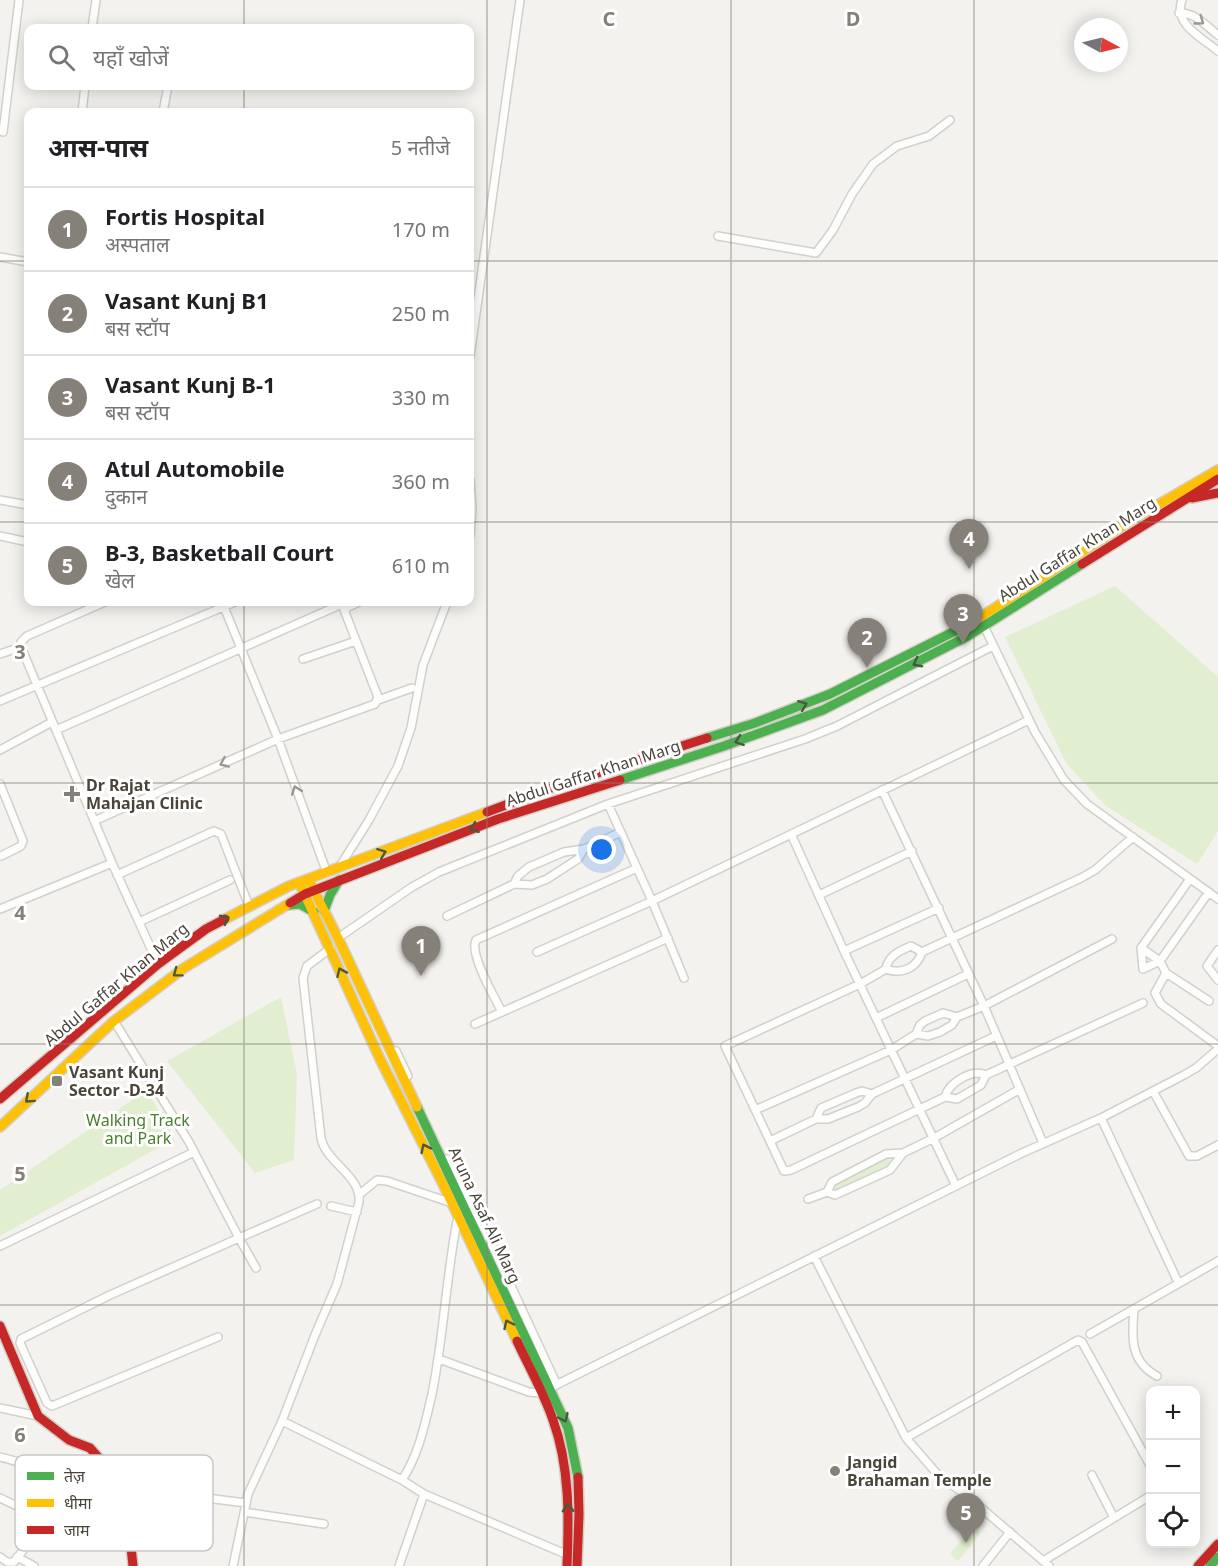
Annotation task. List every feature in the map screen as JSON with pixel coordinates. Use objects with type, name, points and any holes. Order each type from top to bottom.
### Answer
[{"type":"main road","name":"Abdul Gaffar Khan Marg","points":[[0,1100],[158,964],[206,929],[249,906],[304,880],[551,788],[755,723],[830,694],[976,620],[1121,527],[1218,470]]},
{"type":"main road","name":"Abdul Gaffar Khan Marg","points":[[0,1127],[114,1021],[184,968],[279,908],[309,892],[498,819],[797,720],[882,681],[984,626],[1218,479]]},
{"type":"main road","points":[[1186,499],[1218,493]]},
{"type":"main road","name":"Aruna Asaf Ali Marg","points":[[304,880],[380,1059],[458,1216],[549,1389],[553,1419],[566,1473],[567,1566]]},
{"type":"main road","points":[[279,908],[300,904],[319,912],[339,880]]},
{"type":"main road","name":"Aruna Asaf Ali Marg","points":[[319,912],[338,938],[568,1428],[576,1453],[579,1505],[577,1566]]},
{"type":"main road","points":[[0,1326],[38,1416],[69,1440],[90,1449],[97,1455]]},
{"type":"main road","points":[[1198,1566],[1218,1544]]},
{"type":"main road","points":[[132,1551],[133,1566]]},
{"type":"main road","points":[[1210,1566],[1218,1557]]},
{"type":"street","points":[[3,132],[19,0]]},
{"type":"street","points":[[93,24],[96,0]]},
{"type":"street","points":[[474,301],[520,0]]},
{"type":"street","points":[[1182,0],[1179,13],[1183,22],[1218,51]]},
{"type":"street","points":[[1179,13],[1195,16],[1218,35]]},
{"type":"street","points":[[82,108],[85,90]]},
{"type":"street","points":[[164,108],[167,90]]},
{"type":"street","points":[[718,236],[816,253],[833,230],[852,194],[873,164],[897,146],[929,136],[950,120]]},
{"type":"street","points":[[0,257],[24,261]]},
{"type":"street","points":[[0,500],[24,504]]},
{"type":"street","points":[[0,536],[24,541]]},
{"type":"street","points":[[96,606],[27,636],[21,642],[21,647],[117,875],[158,964]]},
{"type":"street","points":[[0,701],[218,606]]},
{"type":"street","points":[[224,606],[278,739],[327,873]]},
{"type":"street","points":[[56,730],[341,606]]},
{"type":"street","points":[[343,606],[378,700]]},
{"type":"street","points":[[338,869],[369,820],[398,766],[411,728],[423,665],[445,606]]},
{"type":"street","points":[[984,626],[1029,720],[1064,780],[1075,793],[1086,804],[1218,899]]},
{"type":"street","points":[[303,659],[356,641]]},
{"type":"street","points":[[338,938],[412,887],[439,872],[608,804],[806,739],[837,726],[993,646]]},
{"type":"street","points":[[0,654],[21,647]]},
{"type":"street","points":[[94,821],[278,739],[412,688]]},
{"type":"street","points":[[537,952],[652,901],[1029,720]]},
{"type":"street","points":[[0,750],[52,722]]},
{"type":"street","points":[[0,784],[3,800],[16,820],[23,844],[1,856]]},
{"type":"street","points":[[882,790],[984,1006],[1043,1143]]},
{"type":"street","points":[[608,804],[684,978]]},
{"type":"street","points":[[117,875],[218,831],[249,906]]},
{"type":"street","points":[[514,884],[518,876],[530,867],[564,852],[584,849],[621,832]]},
{"type":"street","points":[[791,834],[844,951],[956,1185]]},
{"type":"street","points":[[886,969],[897,973],[904,970],[916,964],[922,952],[1081,878],[1095,870],[1133,837]]},
{"type":"street","points":[[447,916],[514,884],[532,885],[548,879],[578,859],[584,849]]},
{"type":"street","points":[[819,895],[912,851]]},
{"type":"street","points":[[0,909],[112,863]]},
{"type":"street","points":[[501,1011],[475,954],[476,940],[637,868]]},
{"type":"street","points":[[1190,879],[1141,948],[1143,969],[1160,961],[1209,892]]},
{"type":"street","points":[[139,922],[230,880]]},
{"type":"street","points":[[844,951],[939,908]]},
{"type":"street","points":[[475,1024],[668,938]]},
{"type":"street","points":[[916,1034],[927,1036],[940,1032],[952,1025],[957,1017],[984,1006],[1112,939]]},
{"type":"street","points":[[922,952],[911,946],[905,948],[890,959],[886,969],[860,984],[725,1046],[784,1171],[791,1170],[945,1097],[957,1100],[981,1085],[986,1075],[1009,1063],[1143,1004]]},
{"type":"street","points":[[233,1566],[246,1503],[341,1275],[360,1194],[355,1184],[325,1151],[321,1138],[303,978],[306,966],[331,948]]},
{"type":"street","points":[[1141,948],[1160,961],[1166,973],[1209,1001]]},
{"type":"street","points":[[1218,950],[1207,966],[1218,980]]},
{"type":"street","points":[[439,1359],[529,1392],[549,1389],[956,1185],[1101,1118],[1153,1091],[1196,1068],[1218,1047],[1161,1004],[1155,993],[1166,973]]},
{"type":"street","points":[[876,1018],[968,974]]},
{"type":"street","points":[[755,1110],[891,1050],[916,1034],[920,1025],[943,1013],[957,1017]]},
{"type":"street","points":[[114,1021],[165,1101],[256,1268]]},
{"type":"street","points":[[770,1141],[816,1119],[828,1119],[858,1107],[865,1103],[872,1094],[996,1036]]},
{"type":"street","points":[[396,1051],[432,1131],[486,1232],[549,1389]]},
{"type":"street","points":[[945,1097],[950,1086],[956,1082],[977,1072],[986,1075]]},
{"type":"street","points":[[827,1192],[832,1182],[886,1154],[903,1153],[934,1138],[1020,1089]]},
{"type":"street","points":[[1153,1091],[1189,1156],[1197,1156],[1218,1145]]},
{"type":"street","points":[[816,1119],[821,1108],[856,1093],[872,1094]]},
{"type":"street","points":[[1101,1118],[1178,1282]]},
{"type":"street","points":[[0,1246],[194,1152]]},
{"type":"street","points":[[808,1199],[827,1192],[835,1195],[890,1170],[903,1153]]},
{"type":"street","points":[[360,1194],[377,1180],[387,1180],[452,1203]]},
{"type":"street","points":[[218,1337],[50,1406],[20,1340],[110,1295],[318,1204]]},
{"type":"street","points":[[330,1206],[357,1212]]},
{"type":"street","points":[[402,1480],[414,1459],[423,1434],[439,1359],[458,1216]]},
{"type":"street","points":[[814,1256],[906,1438],[939,1476],[965,1494],[1049,1566]]},
{"type":"street","points":[[1090,1334],[1218,1261]]},
{"type":"street","points":[[1134,1309],[1132,1337],[1138,1357],[1145,1369],[1157,1376]]},
{"type":"street","points":[[906,1438],[1078,1340],[1082,1342],[1146,1458]]},
{"type":"street","points":[[0,1408],[38,1416]]},
{"type":"street","points":[[282,1421],[402,1480],[423,1494],[568,1555]]},
{"type":"street","points":[[0,1457],[15,1461]]},
{"type":"street","points":[[1092,1475],[1114,1518]]},
{"type":"street","points":[[399,1566],[423,1494]]},
{"type":"street","points":[[0,1497],[15,1504]]},
{"type":"street","points":[[1043,1560],[1146,1498]]},
{"type":"street","points":[[213,1499],[246,1503]]},
{"type":"street","points":[[244,1512],[324,1524]]},
{"type":"street","points":[[982,1566],[1010,1532]]},
{"type":"street","points":[[0,1557],[11,1563],[22,1551]]},
{"type":"street","points":[[17,1557],[34,1566]]},
{"type":"green space","points":[[1115,586],[1218,677],[1218,831],[1197,864],[1106,806],[1066,763],[1005,637]]},
{"type":"green space","points":[[281,997],[297,1074],[294,1160],[255,1173],[167,1061]]},
{"type":"green space","name":"Walking Track and Park","points":[[147,1090],[174,1139],[0,1236],[0,1190]]},
{"type":"green space","points":[[888,1157],[893,1167],[826,1195],[833,1184]]},
{"type":"green space","points":[[973,1526],[981,1533],[958,1561],[950,1554]]},
{"type":"traffic: fast","points":[[620,780],[823,710],[968,636],[1082,564]]},
{"type":"traffic: fast","points":[[707,738],[755,723],[830,694],[973,622]]},
{"type":"traffic: fast","points":[[324,911],[339,880]]},
{"type":"traffic: fast","points":[[288,905],[300,904],[314,912]]},
{"type":"traffic: fast","points":[[417,1107],[568,1428],[578,1477]]},
{"type":"traffic: fast","points":[[1210,1566],[1218,1557]]},
{"type":"traffic: slow","points":[[973,622],[1132,520],[1218,470]]},
{"type":"traffic: slow","points":[[225,919],[289,886],[487,812]]},
{"type":"traffic: slow","points":[[308,879],[417,1107]]},
{"type":"traffic: slow","points":[[299,882],[380,1059],[443,1184],[517,1341]]},
{"type":"traffic: slow","points":[[0,1127],[114,1021],[184,968],[290,903]]},
{"type":"traffic: jam","points":[[1082,564],[1218,479]]},
{"type":"traffic: jam","points":[[1192,498],[1218,493]]},
{"type":"traffic: jam","points":[[487,812],[551,788],[707,738]]},
{"type":"traffic: jam","points":[[290,903],[305,894],[498,819],[620,780]]},
{"type":"traffic: jam","points":[[0,1099],[158,964],[206,929],[225,919]]},
{"type":"traffic: jam","points":[[0,1326],[38,1416],[69,1440],[90,1448],[96,1455]]},
{"type":"traffic: jam","points":[[517,1341],[541,1390],[559,1438],[568,1511],[567,1566]]},
{"type":"traffic: jam","points":[[577,1566],[578,1477]]},
{"type":"traffic: jam","points":[[1198,1566],[1218,1544]]},
{"type":"traffic: jam","points":[[131,1551],[133,1566]]},
{"type":"place","name":"Atul Automobile","points":[[969,569]]},
{"type":"place","name":"Vasant Kunj B-1","points":[[963,644]]},
{"type":"place","name":"Vasant Kunj B1","points":[[867,668]]},
{"type":"place","name":"Dr Rajat Mahajan Clinic","points":[[72,794]]},
{"type":"place","name":"Fortis Hospital","points":[[421,976]]},
{"type":"place","name":"Vasant Kunj Sector -D-34","points":[[57,1081]]},
{"type":"place","name":"Jangid Brahaman Temple","points":[[835,1471]]},
{"type":"place","name":"B-3, Basketball Court","points":[[966,1543]]}]
